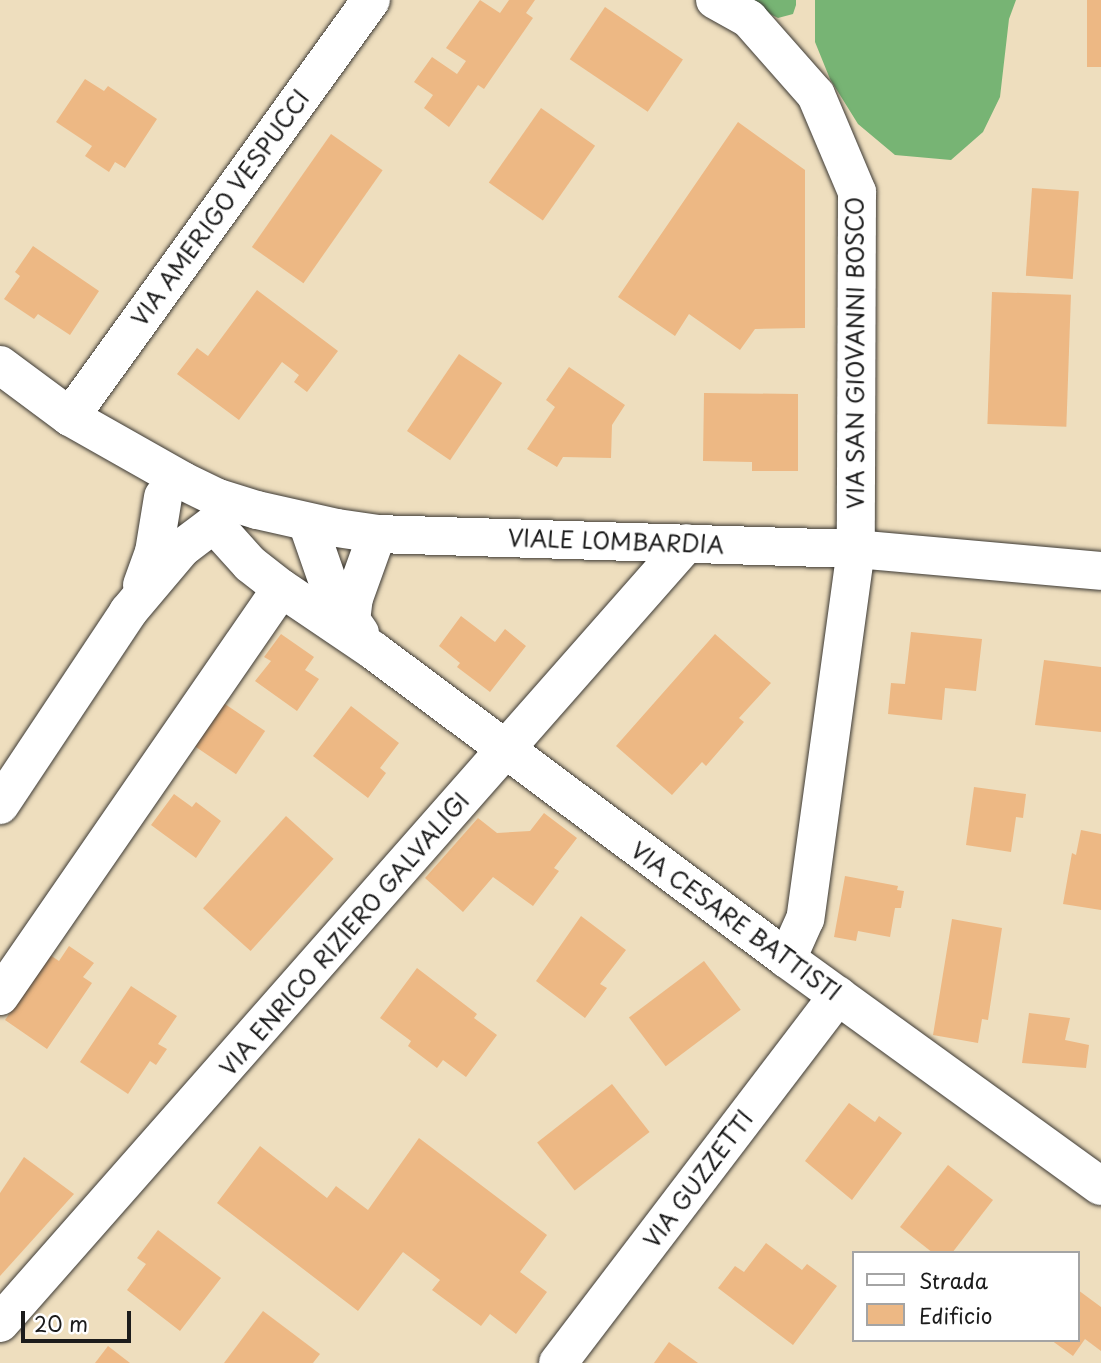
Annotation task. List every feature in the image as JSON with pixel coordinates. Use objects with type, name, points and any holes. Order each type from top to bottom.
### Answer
[{"type":"street","name":"VIA AMERIGO VESPUCCI","points":[[70,417],[371,0]]},
{"type":"street","name":"VIA SAN GIOVANNI BOSCO","points":[[715,0],[749,19],[816,95],[856,191],[856,549]]},
{"type":"street","name":"VIALE LOMBARDIA","points":[[0,365],[70,417],[163,497],[214,524],[266,537],[310,531],[856,549],[1101,571]]},
{"type":"street","name":"VIALE LOMBARDIA","points":[[70,417],[128,452],[218,498],[310,531]]},
{"type":"street","points":[[0,805],[128,612],[148,573],[163,497]]},
{"type":"street","points":[[128,612],[182,548],[214,524]]},
{"type":"street","name":"VIA CESARE BATTISTI","points":[[214,524],[250,564],[374,651],[787,959],[1101,1186]]},
{"type":"street","name":"VIA CESARE BATTISTI","points":[[310,531],[331,592],[374,651]]},
{"type":"street","points":[[351,621],[354,597],[377,534]]},
{"type":"street","name":"VIA ENRICO RIZIERO GALVALIGI","points":[[0,1323],[687,543]]},
{"type":"street","points":[[787,959],[805,919],[856,549]]},
{"type":"street","points":[[0,996],[281,587]]},
{"type":"street","name":"VIA GUZZETTI","points":[[558,1363],[838,996]]},
{"type":"green space","points":[[742,0],[796,0],[796,5],[793,14],[778,18]]},
{"type":"green space","points":[[815,0],[1016,0],[1009,19],[1000,97],[983,132],[951,160],[895,155],[858,124],[830,79],[815,42]]},
{"type":"building","points":[[480,0],[500,13],[509,0],[535,0],[526,13],[533,18],[484,89],[478,85],[449,127],[424,108],[433,95],[414,82],[432,57],[457,74],[466,61],[446,48]]},
{"type":"building","points":[[1087,0],[1101,0],[1101,67],[1087,67]]},
{"type":"building","points":[[605,7],[683,60],[648,112],[570,59]]},
{"type":"building","points":[[85,79],[104,91],[108,86],[157,119],[125,168],[115,162],[109,172],[85,156],[92,146],[56,122]]},
{"type":"building","points":[[541,108],[595,146],[543,220],[489,183]]},
{"type":"building","points":[[738,122],[805,170],[805,328],[755,329],[740,350],[689,314],[675,336],[618,297]]},
{"type":"building","points":[[331,134],[383,170],[303,283],[252,247]]},
{"type":"building","points":[[1032,188],[1079,191],[1073,279],[1026,276]]},
{"type":"building","points":[[33,246],[99,291],[70,335],[38,314],[34,319],[4,299],[20,276],[15,272]]},
{"type":"building","points":[[257,290],[338,351],[307,392],[294,382],[299,375],[282,362],[239,420],[177,374],[197,348],[208,356]]},
{"type":"building","points":[[992,292],[1071,295],[1066,427],[987,424]]},
{"type":"building","points":[[459,354],[502,383],[450,460],[407,431]]},
{"type":"building","points":[[569,367],[625,405],[612,425],[611,458],[563,457],[557,467],[527,449],[555,407],[546,400]]},
{"type":"building","points":[[704,393],[798,394],[798,471],[752,471],[752,462],[703,461]]},
{"type":"building","points":[[461,616],[495,642],[505,629],[526,646],[490,692],[457,667],[460,663],[439,646]]},
{"type":"building","points":[[911,632],[982,639],[976,691],[945,688],[942,720],[888,714],[891,683],[905,684]]},
{"type":"building","points":[[281,634],[314,657],[305,670],[319,679],[297,711],[255,681],[271,661],[264,657]]},
{"type":"building","points":[[715,634],[771,683],[739,718],[744,722],[706,766],[702,762],[672,795],[616,746]]},
{"type":"building","points":[[1044,660],[1101,667],[1101,732],[1035,725]]},
{"type":"building","points":[[222,702],[265,731],[236,774],[193,745]]},
{"type":"building","points":[[351,706],[399,743],[380,768],[386,773],[368,798],[313,756]]},
{"type":"building","points":[[974,787],[1026,794],[1023,818],[1016,817],[1011,852],[966,845]]},
{"type":"building","points":[[174,794],[192,807],[196,802],[221,821],[196,858],[151,825]]},
{"type":"building","points":[[544,813],[577,838],[554,868],[559,871],[533,906],[493,877],[463,912],[425,878],[478,818],[497,833],[530,831]]},
{"type":"building","points":[[286,816],[334,859],[251,951],[203,908]]},
{"type":"building","points":[[1081,830],[1101,834],[1101,910],[1063,904],[1072,853],[1076,855]]},
{"type":"building","points":[[845,876],[898,886],[897,890],[904,891],[901,908],[895,908],[890,937],[858,931],[856,941],[834,937]]},
{"type":"building","points":[[581,916],[626,950],[600,984],[607,988],[585,1018],[536,981]]},
{"type":"building","points":[[952,919],[1002,928],[988,1020],[982,1019],[978,1043],[933,1035]]},
{"type":"building","points":[[69,946],[94,963],[83,977],[92,983],[47,1049],[5,1020],[50,955],[59,961]]},
{"type":"building","points":[[704,961],[741,1010],[666,1066],[629,1018]]},
{"type":"building","points":[[417,968],[477,1014],[474,1018],[497,1035],[466,1077],[443,1060],[437,1068],[408,1046],[411,1041],[380,1018]]},
{"type":"building","points":[[131,986],[177,1016],[158,1044],[167,1049],[156,1065],[150,1061],[128,1094],[80,1062]]},
{"type":"building","points":[[1029,1013],[1070,1018],[1065,1040],[1089,1045],[1086,1068],[1022,1063]]},
{"type":"building","points":[[612,1084],[650,1132],[575,1191],[537,1142]]},
{"type":"building","points":[[849,1103],[875,1122],[879,1116],[902,1133],[852,1200],[805,1161]]},
{"type":"building","points":[[419,1138],[547,1235],[520,1272],[547,1292],[516,1334],[490,1314],[481,1326],[432,1290],[440,1280],[403,1252],[358,1311],[217,1203],[260,1146],[327,1198],[336,1186],[368,1210]]},
{"type":"building","points":[[24,1157],[74,1194],[0,1276],[0,1193]]},
{"type":"building","points":[[948,1165],[993,1200],[954,1251],[930,1251],[900,1227]]},
{"type":"building","points":[[158,1230],[221,1278],[180,1331],[127,1290],[146,1264],[137,1258]]},
{"type":"building","points":[[766,1243],[802,1270],[807,1264],[837,1286],[793,1345],[718,1288],[735,1266],[744,1272]]},
{"type":"building","points":[[1080,1291],[1101,1307],[1101,1351],[1085,1339],[1073,1356],[1054,1342],[1080,1342]]},
{"type":"building","points":[[263,1311],[320,1354],[313,1363],[224,1363]]},
{"type":"building","points":[[669,1342],[698,1363],[654,1363]]},
{"type":"building","points":[[108,1346],[130,1363],[95,1363]]}]
